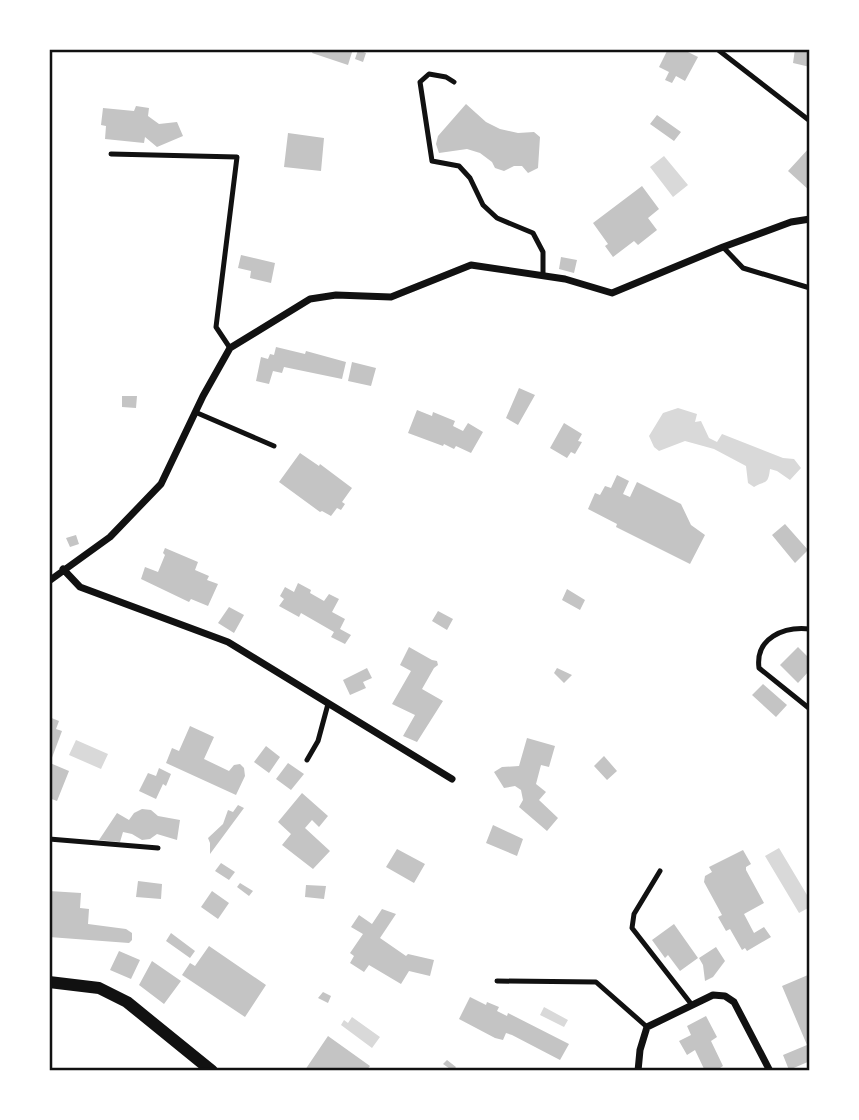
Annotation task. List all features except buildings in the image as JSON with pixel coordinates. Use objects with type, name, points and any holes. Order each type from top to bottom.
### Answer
[{"type":"street","points":[[50,579],[110,537],[161,484],[195,412],[230,348],[310,299],[335,295],[391,297],[471,265],[565,279],[612,293],[723,247],[791,222],[810,219]]},
{"type":"street","points":[[63,569],[80,587],[228,642],[452,779]]},
{"type":"street","points":[[49,982],[99,988],[127,1002],[212,1071]]},
{"type":"street","points":[[638,1071],[640,1050],[647,1027],[713,995],[726,996],[734,1002],[769,1071]]},
{"type":"lane","points":[[717,49],[810,121]]},
{"type":"lane","points":[[454,82],[446,77],[429,74],[420,82],[432,161],[459,166],[470,177],[483,205],[497,218],[533,233],[543,253],[543,276]]},
{"type":"lane","points":[[111,154],[237,157],[216,327],[230,348]]},
{"type":"lane","points":[[723,247],[743,268],[810,288]]},
{"type":"lane","points":[[195,412],[274,446]]},
{"type":"lane","points":[[810,629],[781,631],[763,645],[757,654],[759,668],[810,709]]},
{"type":"lane","points":[[307,760],[318,741],[328,704]]},
{"type":"lane","points":[[49,839],[158,848]]},
{"type":"lane","points":[[660,870],[634,914],[632,928],[692,1005]]},
{"type":"lane","points":[[497,981],[596,982],[647,1027]]},
{"type":"shaded area","points":[[664,156],[688,185],[673,197],[650,167]]},
{"type":"shaded area","points":[[678,408],[697,414],[695,422],[701,421],[709,438],[717,442],[722,434],[783,458],[794,459],[801,468],[790,480],[770,469],[767,480],[754,487],[748,483],[746,466],[714,449],[685,441],[659,451],[649,436],[663,413]]},
{"type":"shaded area","points":[[76,740],[108,754],[101,769],[69,755]]},
{"type":"shaded area","points":[[779,848],[810,900],[810,907],[799,913],[765,856]]},
{"type":"shaded area","points":[[544,1007],[568,1020],[564,1027],[540,1015]]},
{"type":"shaded area","points":[[352,1017],[380,1037],[372,1048],[341,1025],[344,1020],[348,1023]]}]
